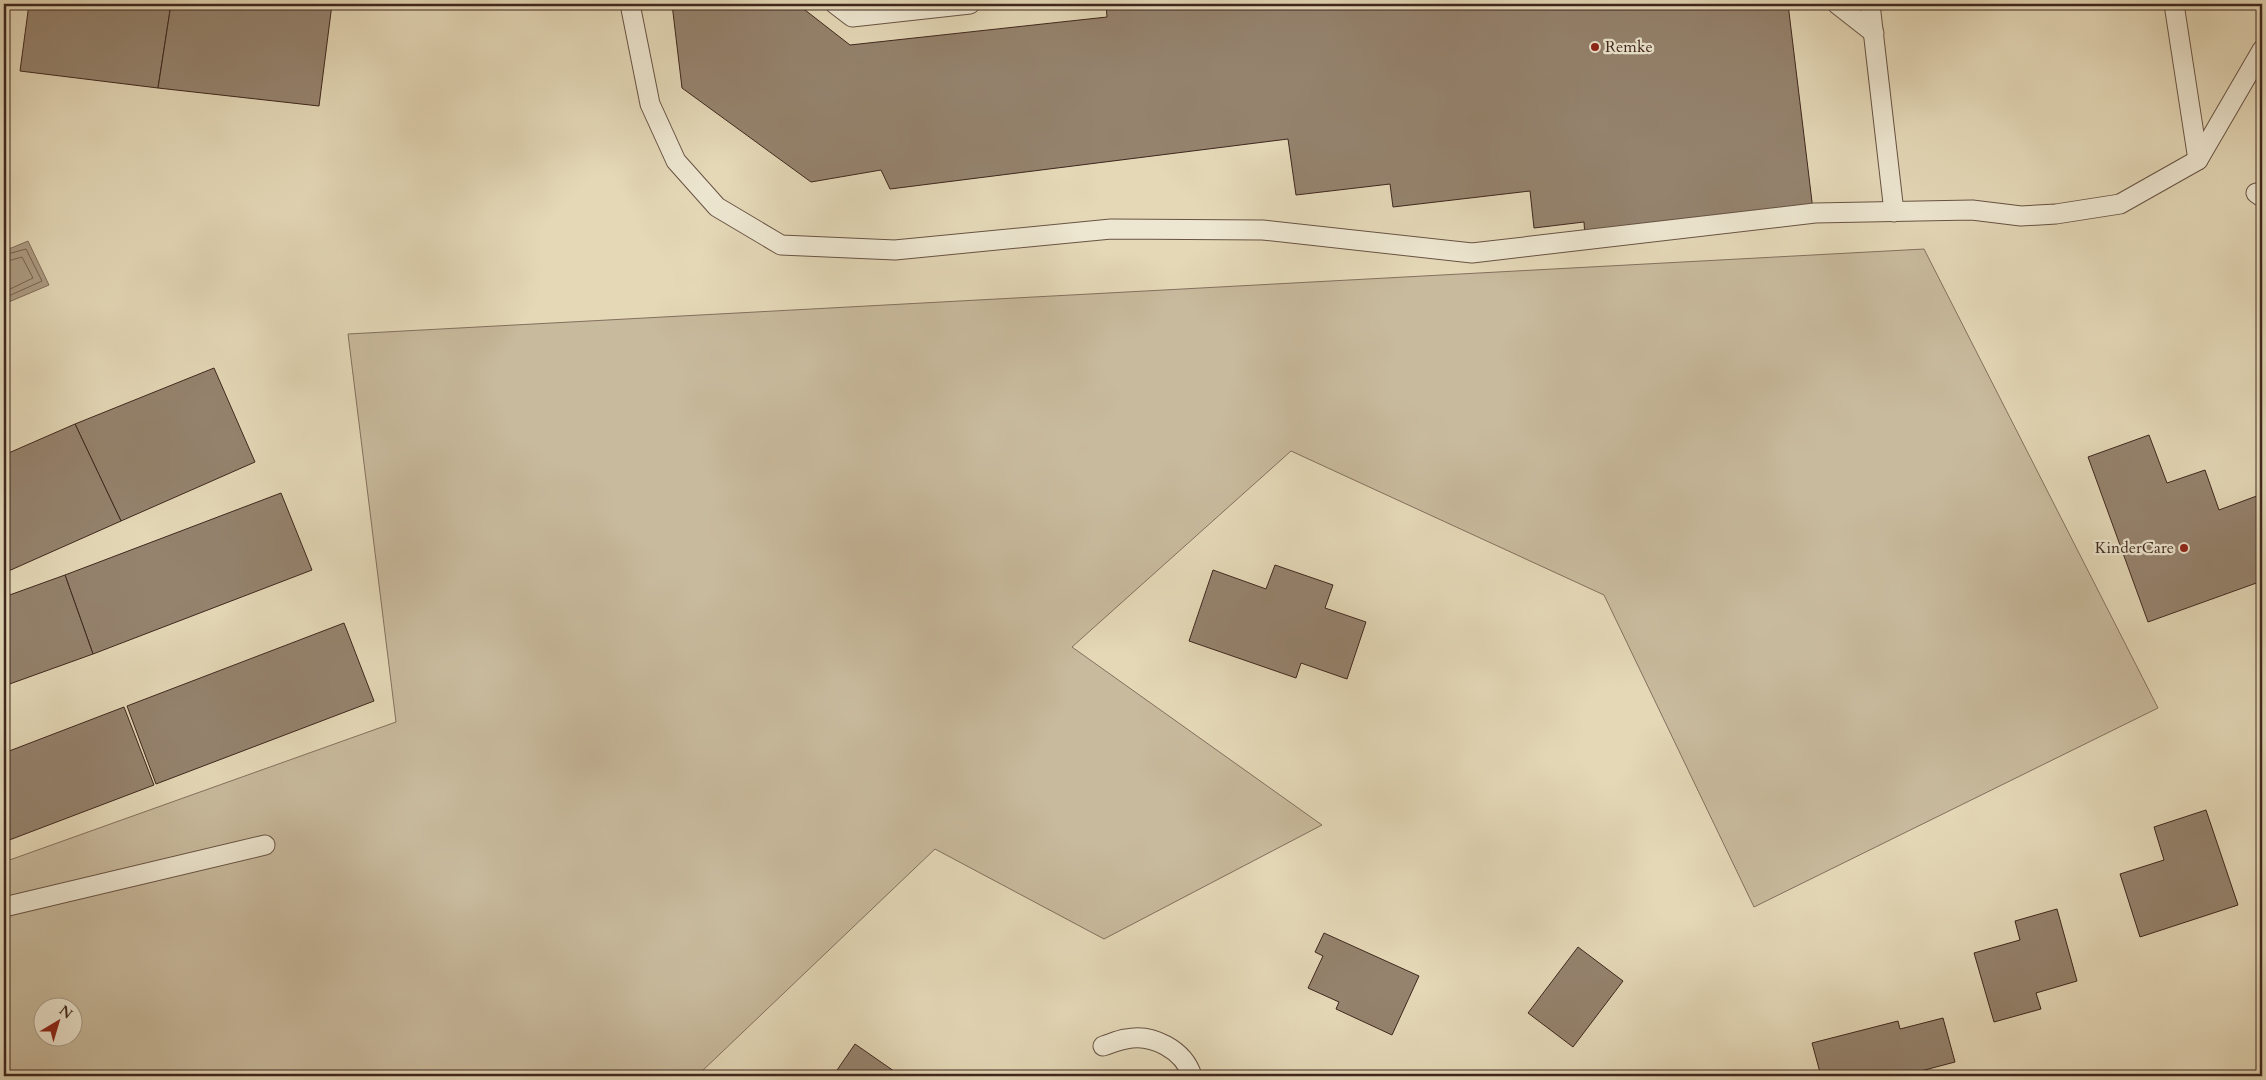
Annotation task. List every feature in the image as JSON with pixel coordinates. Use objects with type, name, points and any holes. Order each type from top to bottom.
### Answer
[{"type":"lane","points":[[630,4],[650,104],[676,161],[717,207],[781,245],[895,250],[1111,229],[1253,230],[1472,253],[1815,213],[1972,210],[2021,216],[2056,214],[2120,204],[2198,160],[2262,50]]},
{"type":"lane","points":[[835,4],[852,17],[970,4]]},
{"type":"lane","points":[[1837,4],[1874,33]]},
{"type":"lane","points":[[1870,4],[1894,212]]},
{"type":"lane","points":[[2174,4],[2198,160]]},
{"type":"lane","points":[[4,907],[266,845]]},
{"type":"lane","points":[[1103,1046],[1127,1038],[1156,1041],[1178,1053],[1192,1076]]},
{"type":"shaded area","points":[[1924,249],[2158,708],[1754,907],[1604,595],[1291,451],[1072,647],[1322,825],[1104,939],[935,849],[700,1073],[702,1076],[4,1076],[4,862],[396,722],[348,334]]},
{"type":"water","points":[[28,241],[49,285],[4,304],[4,251]]},
{"type":"building","points":[[29,4],[171,4],[158,88],[20,71]]},
{"type":"building","points":[[171,4],[332,4],[319,106],[158,88]]},
{"type":"building","points":[[672,4],[804,4],[805,10],[850,45],[1107,17],[1106,4],[1788,4],[1813,210],[1585,237],[1584,222],[1534,228],[1530,191],[1393,207],[1390,184],[1296,195],[1288,139],[890,189],[881,170],[811,182],[682,88]]},
{"type":"building","points":[[214,368],[255,462],[121,521],[75,424]]},
{"type":"building","points":[[75,424],[121,521],[4,573],[4,455]]},
{"type":"building","points":[[2149,435],[2167,483],[2205,470],[2219,510],[2262,494],[2262,581],[2148,622],[2088,457]]},
{"type":"building","points":[[281,493],[312,570],[93,654],[65,575]]},
{"type":"building","points":[[1275,565],[1333,585],[1325,608],[1366,622],[1347,679],[1301,663],[1296,678],[1189,641],[1213,570],[1266,589]]},
{"type":"building","points":[[65,575],[93,654],[4,686],[4,597]]},
{"type":"building","points":[[344,623],[374,701],[156,784],[127,706]]},
{"type":"building","points":[[124,707],[154,785],[4,842],[4,753]]},
{"type":"building","points":[[2206,810],[2238,905],[2140,937],[2120,874],[2164,860],[2154,827]]},
{"type":"building","points":[[2057,909],[2077,981],[2036,993],[2041,1009],[1994,1022],[1974,953],[2020,940],[2015,921]]},
{"type":"building","points":[[1324,933],[1419,976],[1392,1035],[1336,1009],[1339,1002],[1308,988],[1323,956],[1315,952]]},
{"type":"building","points":[[1578,947],[1623,981],[1573,1047],[1528,1013]]},
{"type":"building","points":[[1943,1018],[1955,1062],[1902,1076],[1821,1076],[1812,1043],[1898,1021],[1900,1029]]},
{"type":"building","points":[[855,1044],[901,1076],[833,1076]]},
{"type":"place","name":"Remke","points":[[1595,47]]},
{"type":"place","name":"KinderCare","points":[[2184,548]]}]
